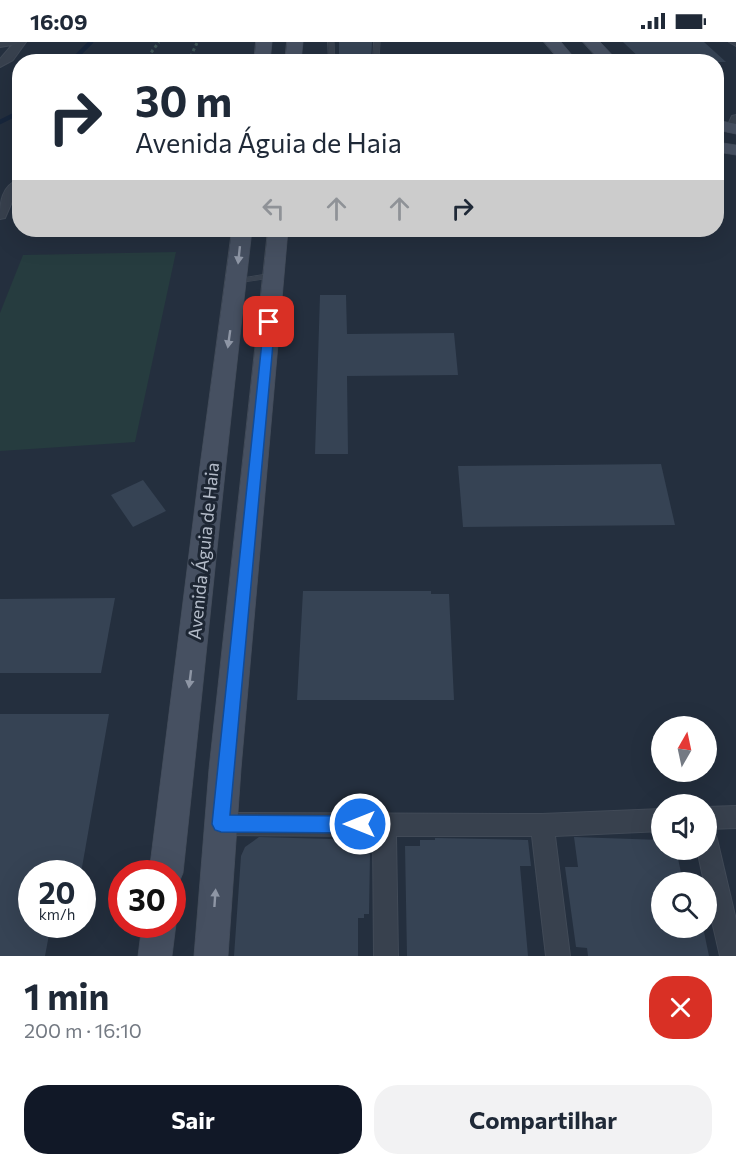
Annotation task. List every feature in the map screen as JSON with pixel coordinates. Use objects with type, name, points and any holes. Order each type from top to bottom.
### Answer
[{"type":"main road","points":[[552,42],[563,54]]},
{"type":"main road","points":[[591,42],[603,54]]},
{"type":"main road","name":"Avenida Águia de Haia","points":[[168,860],[212,466],[241,237]]},
{"type":"main road","points":[[211,956],[221,824],[277,237]]},
{"type":"main road","points":[[155,956],[157,938]]},
{"type":"street","points":[[0,46],[12,42]]},
{"type":"street","points":[[0,64],[9,58],[20,42]]},
{"type":"street","points":[[0,215],[12,192]]},
{"type":"street","points":[[717,818],[736,817]]},
{"type":"street","points":[[221,824],[542,825],[651,820]]},
{"type":"street","points":[[384,825],[386,956]]},
{"type":"street","points":[[542,825],[558,956]]},
{"type":"street","points":[[711,860],[732,956]]},
{"type":"lane","points":[[237,281],[274,275]]},
{"type":"green space","points":[[176,252],[135,442],[0,451],[0,313],[23,255]]},
{"type":"building","points":[[339,42],[372,42],[371,54],[339,54]]},
{"type":"building","points":[[623,42],[704,42],[717,54],[636,54]]},
{"type":"building","points":[[320,295],[346,295],[347,334],[454,333],[458,375],[347,376],[348,454],[315,454]]},
{"type":"building","points":[[661,464],[675,525],[463,527],[458,466]]},
{"type":"building","points":[[143,480],[166,511],[133,527],[111,495]]},
{"type":"building","points":[[303,591],[431,591],[431,594],[449,594],[454,700],[297,700]]},
{"type":"building","points":[[115,598],[101,673],[0,673],[0,599]]},
{"type":"building","points":[[0,714],[109,714],[83,860],[18,860],[18,938],[48,938],[45,956],[0,956]]},
{"type":"building","points":[[259,837],[365,840],[370,854],[369,914],[364,914],[364,918],[358,918],[358,956],[234,956],[241,856],[245,847]]},
{"type":"building","points":[[574,837],[651,840],[651,860],[678,860],[681,872],[651,872],[651,938],[705,938],[709,956],[588,956],[587,948],[576,947],[565,867],[578,867]]},
{"type":"building","points":[[435,838],[528,840],[531,866],[520,866],[528,956],[407,956],[405,846],[420,846],[420,840],[435,840]]},
{"type":"waterway","points":[[79,54],[91,42]]},
{"type":"waterway","points":[[0,122],[12,116]]},
{"type":"route","points":[[269,322],[221,824],[360,824]]}]
